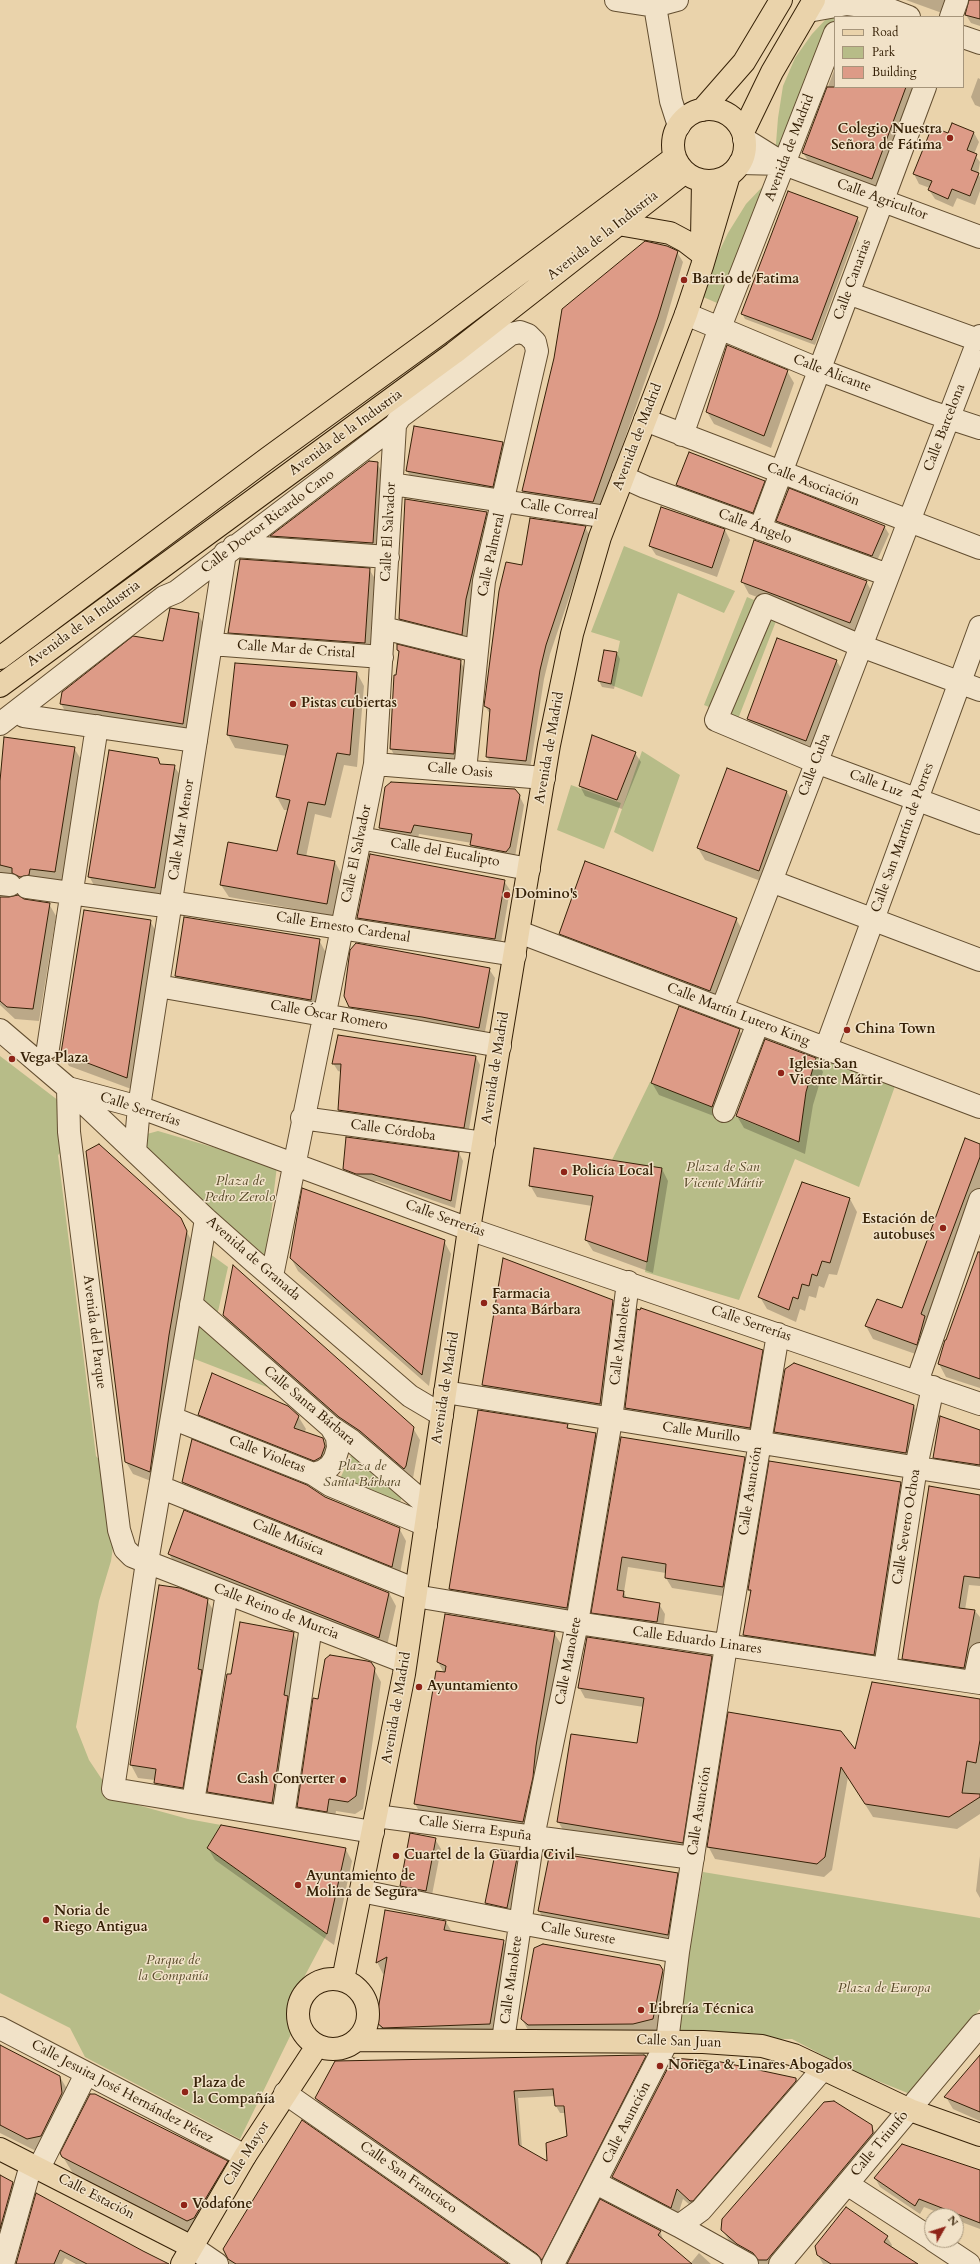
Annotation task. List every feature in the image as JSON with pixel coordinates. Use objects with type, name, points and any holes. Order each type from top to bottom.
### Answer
[{"type":"main road","points":[[702,260],[688,170],[673,146],[679,126],[685,118],[702,110],[744,62],[781,0]]},
{"type":"main road","points":[[688,170],[716,180],[734,169],[744,156],[743,135],[772,72],[811,5]]},
{"type":"main road","points":[[702,110],[717,110],[731,116],[743,135]]},
{"type":"main road","name":"Avenida de Madrid","points":[[343,1980],[375,1824],[405,1662],[469,1229],[544,778],[572,634],[600,537],[686,314],[702,260],[734,169]]},
{"type":"main road","name":"Avenida de la Industria","points":[[0,686],[454,354],[688,170]]},
{"type":"main road","name":"Avenida de la Industria","points":[[0,658],[268,458],[440,333],[688,170]]},
{"type":"main road","points":[[618,224],[670,233],[685,240],[702,260]]},
{"type":"main road","points":[[330,1979],[343,1980],[356,1987],[366,2000],[369,2012],[366,2030],[359,2040],[344,2049],[332,2050],[317,2046],[306,2038],[299,2026],[297,2013],[300,2000],[307,1990],[318,1982],[330,1979]]},
{"type":"main road","name":"Calle San Juan","points":[[359,2040],[703,2042],[762,2046],[794,2055],[822,2070],[910,2110],[980,2136]]},
{"type":"main road","name":"Calle Mayor","points":[[187,2256],[245,2156],[317,2046]]},
{"type":"main road","name":"Calle Estación","points":[[0,2149],[35,2167],[187,2256]]},
{"type":"street","points":[[616,0],[655,6],[677,0]]},
{"type":"street","points":[[951,16],[957,0]]},
{"type":"street","points":[[811,5],[844,10],[883,5],[907,16]]},
{"type":"street","points":[[655,6],[671,101],[679,126]]},
{"type":"street","name":"Avenida de Madrid","points":[[682,435],[719,330],[834,36]]},
{"type":"street","points":[[964,37],[980,43]]},
{"type":"street","name":"Calle Canarias","points":[[760,529],[925,88]]},
{"type":"street","name":"Calle Agricultor","points":[[743,135],[784,164],[980,237]]},
{"type":"street","name":"Calle Agricultor","points":[[734,169],[784,164]]},
{"type":"street","points":[[848,293],[979,338]]},
{"type":"street","name":"Calle Alicante","points":[[686,314],[719,330],[820,370],[980,428]]},
{"type":"street","name":"Calle Doctor Ricardo Cano","points":[[261,539],[370,444],[395,425],[400,417],[511,334],[520,332],[528,335],[535,342]]},
{"type":"street","name":"Calle Barcelona","points":[[909,521],[979,338]]},
{"type":"street","name":"Calle Palmeral","points":[[465,772],[484,581],[537,351],[535,342]]},
{"type":"street","name":"Calle Asociación","points":[[645,420],[980,548]]},
{"type":"street","name":"Calle El Salvador","points":[[272,1276],[302,1118],[375,764],[395,425]]},
{"type":"street","points":[[370,444],[380,444],[394,456]]},
{"type":"street","name":"Calle Ángelo","points":[[623,477],[645,487],[888,575]]},
{"type":"street","name":"Calle Correal","points":[[392,484],[608,517]]},
{"type":"street","name":"Calle Cuba","points":[[722,1009],[909,521]]},
{"type":"street","points":[[230,550],[261,539],[388,558]]},
{"type":"street","name":"Calle Doctor Ricardo Cano","points":[[0,724],[39,692],[164,597],[176,592],[230,550]]},
{"type":"street","name":"Calle Mar Menor","points":[[136,1151],[139,1107],[158,986],[164,904],[196,741],[218,597],[230,550]]},
{"type":"street","points":[[176,592],[218,597]]},
{"type":"street","name":"Calle Luz","points":[[861,646],[765,605],[716,720],[816,762],[980,823]]},
{"type":"street","name":"Calle San Martín de Porres","points":[[826,1048],[980,627]]},
{"type":"street","points":[[383,628],[477,651]]},
{"type":"street","name":"Calle Mar de Cristal","points":[[211,644],[382,657]]},
{"type":"street","points":[[861,646],[980,690]]},
{"type":"street","points":[[24,716],[196,741]]},
{"type":"street","points":[[48,1048],[97,726]]},
{"type":"street","name":"Calle Oasis","points":[[375,764],[544,778]]},
{"type":"street","name":"Calle del Eucalipto","points":[[360,838],[529,869]]},
{"type":"street","points":[[771,881],[980,960]]},
{"type":"street","name":"Calle Ernesto Cardenal","points":[[12,885],[71,894],[164,904],[342,928],[515,955]]},
{"type":"street","name":"Calle Martín Lutero King","points":[[519,932],[980,1107]]},
{"type":"street","name":"Calle Óscar Romero","points":[[158,986],[500,1046]]},
{"type":"street","points":[[724,1111],[758,1023]]},
{"type":"street","name":"Avenida de Granada","points":[[0,1030],[68,1088],[206,1218],[272,1276],[410,1396],[442,1415]]},
{"type":"street","name":"Calle Serrerías","points":[[68,1088],[139,1107],[469,1229],[628,1282],[980,1404]]},
{"type":"street","name":"Avenida del Parque","points":[[68,1088],[70,1137],[120,1535],[125,1549],[132,1556],[147,1562]]},
{"type":"street","points":[[97,1115],[120,1117],[130,1115],[139,1107]]},
{"type":"street","name":"Calle Córdoba","points":[[302,1118],[484,1143]]},
{"type":"street","name":"Calle Severo Ochoa","points":[[885,1668],[916,1467],[925,1384],[972,1247],[980,1200]]},
{"type":"street","points":[[147,1562],[206,1218]]},
{"type":"street","name":"Calle Manolete","points":[[503,2040],[533,1837],[577,1623],[611,1420],[628,1282]]},
{"type":"street","name":"Calle Santa Bárbara","points":[[191,1304],[331,1427],[352,1441],[427,1516]]},
{"type":"street","name":"Calle Asunción","points":[[553,2264],[596,2183],[667,2042],[678,1952],[759,1441],[778,1334]]},
{"type":"street","name":"Calle Murillo","points":[[445,1392],[611,1420],[759,1441],[980,1478]]},
{"type":"street","name":"Calle Violetas","points":[[172,1418],[314,1474],[330,1485],[427,1516]]},
{"type":"street","points":[[314,1474],[323,1471],[335,1458],[338,1448],[337,1437],[331,1427]]},
{"type":"street","name":"Calle Música","points":[[160,1487],[416,1593]]},
{"type":"street","name":"Calle Reino de Murcia","points":[[147,1562],[405,1662]]},
{"type":"street","name":"Calle Sierra Espuña","points":[[147,1562],[113,1789],[283,1817],[533,1837],[693,1858]]},
{"type":"street","points":[[192,1802],[227,1593]]},
{"type":"street","name":"Calle Eduardo Linares","points":[[416,1593],[577,1623],[977,1683]]},
{"type":"street","points":[[283,1817],[311,1626]]},
{"type":"street","points":[[977,1683],[980,1654]]},
{"type":"street","name":"Calle Sureste","points":[[361,1891],[520,1923],[678,1952]]},
{"type":"street","name":"Calle Triunfo","points":[[786,2262],[847,2184],[980,2025]]},
{"type":"street","name":"Calle Jesuita José Hernández Pérez","points":[[0,2028],[245,2156]]},
{"type":"street","points":[[679,2226],[701,2210],[822,2070]]},
{"type":"street","points":[[3,2264],[35,2167],[86,2074]]},
{"type":"street","name":"Calle San Francisco","points":[[285,2093],[530,2264]]},
{"type":"street","points":[[596,2183],[679,2226],[747,2264]]},
{"type":"street","points":[[847,2184],[924,2235]]},
{"type":"street","points":[[944,2248],[969,2264]]},
{"type":"street","points":[[187,2256],[217,2264]]},
{"type":"green space","points":[[834,17],[834,48],[736,311],[703,297],[707,277],[728,233],[746,204],[766,183],[775,156],[778,118],[783,86],[795,58],[812,34],[827,18]]},
{"type":"green space","points":[[624,546],[735,591],[724,613],[678,593],[642,697],[611,685],[620,641],[591,632]]},
{"type":"green space","points":[[747,597],[780,611],[738,719],[704,705]]},
{"type":"green space","points":[[642,751],[680,775],[653,852],[614,832]]},
{"type":"green space","points":[[571,785],[621,803],[604,849],[557,830]]},
{"type":"green space","name":"Plaza de San Vicente Mártir","points":[[817,1055],[895,1086],[859,1187],[795,1159],[739,1300],[645,1272],[662,1169],[612,1160],[650,1082],[798,1142],[806,1092]]},
{"type":"green space","name":"Parque de la Compañía","points":[[0,1056],[59,1101],[63,1150],[58,1155],[96,1456],[101,1462],[114,1540],[111,1561],[99,1601],[76,1727],[89,1760],[101,1778],[123,1801],[188,1819],[221,1825],[207,1848],[327,1934],[291,2002],[295,2026],[240,2139],[85,2057],[70,2028],[0,1993]]},
{"type":"green space","name":"Plaza de Pedro Zerolo","points":[[158,1131],[277,1166],[266,1256],[144,1152],[147,1134]]},
{"type":"green space","points":[[206,1251],[228,1267],[217,1316],[197,1297]]},
{"type":"green space","points":[[198,1319],[285,1394],[192,1358]]},
{"type":"green space","name":"Plaza de Santa Bárbara","points":[[351,1455],[405,1490],[397,1509],[338,1483]]},
{"type":"green space","name":"Plaza de Europa","points":[[703,1872],[980,1918],[980,2009],[910,2094],[851,2070],[792,2039],[674,2038]]},
{"type":"building","points":[[969,0],[980,0],[980,19],[965,15]]},
{"type":"building","points":[[827,87],[906,88],[872,179],[802,153]]},
{"type":"building","points":[[952,123],[974,132],[967,150],[977,154],[971,170],[979,173],[970,196],[952,189],[948,199],[928,190],[932,181],[913,174],[932,127],[948,133]]},
{"type":"building","points":[[788,191],[858,217],[812,340],[741,314]]},
{"type":"building","points":[[645,241],[667,246],[678,251],[658,317],[593,502],[522,491],[554,358],[562,309]]},
{"type":"building","points":[[727,345],[788,370],[764,436],[706,412]]},
{"type":"building","points":[[414,426],[503,442],[493,487],[406,471]]},
{"type":"building","points":[[689,452],[765,481],[753,513],[676,485]]},
{"type":"building","points":[[369,461],[378,462],[373,543],[270,536]]},
{"type":"building","points":[[789,488],[885,526],[872,556],[776,521]]},
{"type":"building","points":[[405,499],[487,512],[466,599],[462,635],[399,619]]},
{"type":"building","points":[[661,507],[725,529],[712,568],[649,546]]},
{"type":"building","points":[[530,518],[586,526],[546,645],[540,670],[526,761],[486,757],[490,709],[484,706],[499,591],[506,562],[522,565]]},
{"type":"building","points":[[754,540],[867,581],[850,623],[741,582]]},
{"type":"building","points":[[240,559],[370,568],[365,643],[228,633]]},
{"type":"building","points":[[170,608],[199,613],[183,724],[60,704],[62,692],[133,636],[163,641]]},
{"type":"building","points":[[777,638],[837,660],[806,741],[747,719]]},
{"type":"building","points":[[397,644],[461,660],[454,754],[390,749],[394,675],[396,675],[399,651],[397,650]]},
{"type":"building","points":[[604,650],[617,652],[611,684],[598,681]]},
{"type":"building","points":[[235,663],[357,672],[350,755],[337,753],[325,805],[308,802],[297,854],[335,861],[327,904],[220,885],[228,842],[277,851],[290,800],[276,797],[288,745],[227,735]]},
{"type":"building","points":[[592,735],[636,752],[617,800],[579,786]]},
{"type":"building","points":[[4,737],[75,747],[55,872],[30,869],[29,875],[20,877],[12,873],[12,868],[0,865],[0,781]]},
{"type":"building","points":[[109,750],[158,758],[160,764],[175,765],[155,888],[88,877]]},
{"type":"building","points":[[727,768],[787,791],[759,871],[697,848]]},
{"type":"building","points":[[391,782],[515,789],[520,795],[510,847],[506,852],[470,845],[472,834],[414,825],[411,833],[379,828],[385,787]]},
{"type":"building","points":[[370,854],[505,880],[495,939],[357,918]]},
{"type":"building","points":[[585,861],[737,918],[710,991],[559,934]]},
{"type":"building","points":[[18,895],[24,899],[50,903],[33,1009],[7,1007],[0,1001],[0,897]]},
{"type":"building","points":[[84,910],[151,920],[127,1078],[61,1053]]},
{"type":"building","points":[[184,917],[320,939],[311,1000],[175,976]]},
{"type":"building","points":[[356,943],[490,968],[479,1028],[422,1017],[349,1007],[344,996],[350,950]]},
{"type":"building","points":[[679,1006],[740,1029],[712,1107],[651,1083]]},
{"type":"building","points":[[338,1035],[476,1056],[464,1128],[338,1110],[341,1064],[332,1064]]},
{"type":"building","name":"Iglesia San Vicente Mártir","points":[[765,1039],[816,1058],[806,1092],[799,1142],[736,1116]]},
{"type":"building","points":[[346,1137],[459,1152],[451,1201],[372,1174],[356,1174],[343,1169]]},
{"type":"building","name":"Estación de autobuses","points":[[965,1138],[980,1144],[980,1157],[921,1314],[925,1316],[917,1345],[865,1326],[877,1299],[902,1308]]},
{"type":"building","points":[[99,1144],[181,1218],[187,1231],[169,1335],[150,1472],[125,1462],[86,1151]]},
{"type":"building","points":[[534,1148],[662,1168],[647,1262],[585,1240],[593,1196],[529,1186]]},
{"type":"building","points":[[802,1182],[850,1198],[830,1263],[822,1261],[817,1276],[812,1274],[809,1286],[802,1284],[798,1299],[793,1297],[789,1310],[758,1297]]},
{"type":"building","points":[[302,1188],[445,1240],[422,1375],[290,1258]]},
{"type":"building","points":[[978,1252],[980,1252],[980,1379],[938,1364],[945,1340]]},
{"type":"building","points":[[503,1258],[613,1300],[600,1404],[482,1385]]},
{"type":"building","points":[[233,1265],[414,1427],[406,1466],[404,1469],[360,1431],[339,1417],[223,1315]]},
{"type":"building","points":[[641,1308],[763,1350],[750,1428],[625,1408],[637,1309],[640,1310]]},
{"type":"building","points":[[794,1363],[914,1405],[906,1453],[774,1432],[785,1369]]},
{"type":"building","points":[[212,1373],[288,1406],[299,1416],[294,1428],[323,1438],[325,1446],[321,1457],[314,1461],[198,1415]]},
{"type":"building","points":[[478,1410],[568,1424],[567,1428],[596,1433],[567,1608],[449,1589]]},
{"type":"building","points":[[940,1416],[980,1430],[980,1465],[933,1458]]},
{"type":"building","points":[[621,1437],[745,1457],[723,1587],[665,1578],[666,1564],[622,1557],[617,1590],[624,1591],[623,1597],[660,1603],[657,1622],[591,1613]]},
{"type":"building","points":[[192,1439],[307,1485],[325,1497],[400,1528],[392,1567],[182,1482]]},
{"type":"building","points":[[769,1461],[901,1482],[874,1655],[743,1635],[751,1590],[748,1590]]},
{"type":"building","points":[[929,1486],[980,1495],[980,1578],[964,1576],[959,1608],[975,1610],[964,1668],[902,1659]]},
{"type":"building","points":[[184,1510],[389,1593],[379,1638],[168,1554]]},
{"type":"building","points":[[159,1585],[180,1588],[208,1599],[198,1669],[202,1670],[183,1788],[154,1783],[156,1769],[130,1765]]},
{"type":"building","points":[[445,1614],[555,1632],[536,1746],[533,1777],[523,1822],[414,1804],[436,1671],[445,1672],[446,1666],[437,1662]]},
{"type":"building","points":[[240,1622],[294,1632],[284,1695],[288,1696],[272,1803],[207,1792],[227,1674],[231,1674]]},
{"type":"building","points":[[587,1637],[712,1656],[683,1843],[557,1822],[571,1734],[637,1743],[644,1698],[578,1688]]},
{"type":"building","points":[[330,1655],[371,1662],[375,1668],[356,1796],[348,1802],[329,1799],[327,1812],[297,1807],[313,1698],[318,1699],[325,1659]]},
{"type":"building","points":[[872,1682],[980,1699],[980,1740],[976,1763],[967,1761],[962,1793],[980,1794],[980,1797],[949,1817],[865,1804],[841,1767],[825,1857],[817,1864],[707,1847],[728,1712],[841,1731],[855,1749]]},
{"type":"building","name":"Ayuntamiento de Molina de Segura","points":[[221,1825],[346,1848],[327,1934],[207,1848]]},
{"type":"building","points":[[410,1833],[436,1838],[426,1891],[400,1886]]},
{"type":"building","points":[[496,1849],[518,1853],[507,1908],[485,1903]]},
{"type":"building","points":[[550,1852],[678,1873],[668,1935],[538,1911]]},
{"type":"building","points":[[385,1910],[446,1921],[444,1930],[504,1940],[490,2024],[383,2028],[376,2022],[387,1957],[376,1963]]},
{"type":"building","points":[[543,1944],[660,1965],[663,1970],[653,2019],[633,2024],[528,2025],[521,2019],[534,1948]]},
{"type":"building","points":[[0,2045],[60,2076],[62,2093],[41,2136],[27,2139],[0,2125]]},
{"type":"building","points":[[980,2055],[980,2112],[944,2097]]},
{"type":"building","points":[[646,2056],[542,2260],[537,2254],[315,2098],[335,2061]],"holes":[[[553,2089],[555,2106],[564,2106],[567,2136],[546,2143],[547,2161],[519,2145],[514,2091]]]},
{"type":"building","points":[[673,2058],[721,2062],[796,2078],[796,2081],[693,2201],[690,2201],[677,2189],[671,2208],[612,2177]]},
{"type":"building","points":[[90,2094],[95,2094],[228,2161],[194,2218],[187,2221],[62,2157],[60,2153]]},
{"type":"building","points":[[834,2101],[872,2125],[873,2133],[767,2260],[758,2260],[753,2253],[737,2244],[721,2230],[722,2219],[824,2102]]},
{"type":"building","points":[[302,2120],[508,2264],[236,2264],[228,2259],[223,2249]]},
{"type":"building","points":[[902,2144],[980,2170],[980,2223],[964,2217],[964,2208],[942,2208],[919,2199],[915,2206],[874,2178]]},
{"type":"building","points":[[0,2175],[13,2182],[0,2229]]},
{"type":"building","points":[[36,2193],[169,2264],[87,2264],[60,2250],[54,2264],[16,2264]]},
{"type":"building","points":[[600,2199],[661,2231],[658,2235],[692,2264],[567,2264]]},
{"type":"building","points":[[846,2207],[888,2236],[884,2242],[918,2264],[831,2264],[817,2255],[815,2246]]},
{"type":"place","name":"Colegio Nuestra Señora de Fátima","points":[[950,138]]},
{"type":"place","name":"Barrio de Fatima","points":[[684,280]]},
{"type":"place","name":"Pistas cubiertas","points":[[293,704]]},
{"type":"place","name":"Domino's","points":[[507,895]]},
{"type":"place","name":"China Town","points":[[847,1030]]},
{"type":"place","name":"Vega Plaza","points":[[12,1059]]},
{"type":"place","name":"Iglesia San Vicente Mártir","points":[[781,1073]]},
{"type":"place","name":"Policía Local","points":[[564,1172]]},
{"type":"place","name":"Estación de autobuses","points":[[943,1228]]},
{"type":"place","name":"Farmacia Santa Bárbara","points":[[484,1303]]},
{"type":"place","name":"Ayuntamiento","points":[[419,1687]]},
{"type":"place","name":"Cash Converter","points":[[343,1780]]},
{"type":"place","name":"Cuartel de la Guardia Civil","points":[[396,1856]]},
{"type":"place","name":"Ayuntamiento de Molina de Segura","points":[[298,1885]]},
{"type":"place","name":"Noria de Riego Antigua","points":[[46,1920]]},
{"type":"place","name":"Librería Técnica","points":[[641,2010]]},
{"type":"place","name":"Noriega & Linares Abogados","points":[[660,2066]]},
{"type":"place","name":"Plaza de la Compañía","points":[[185,2092]]},
{"type":"place","name":"Vodafone","points":[[184,2205]]}]
